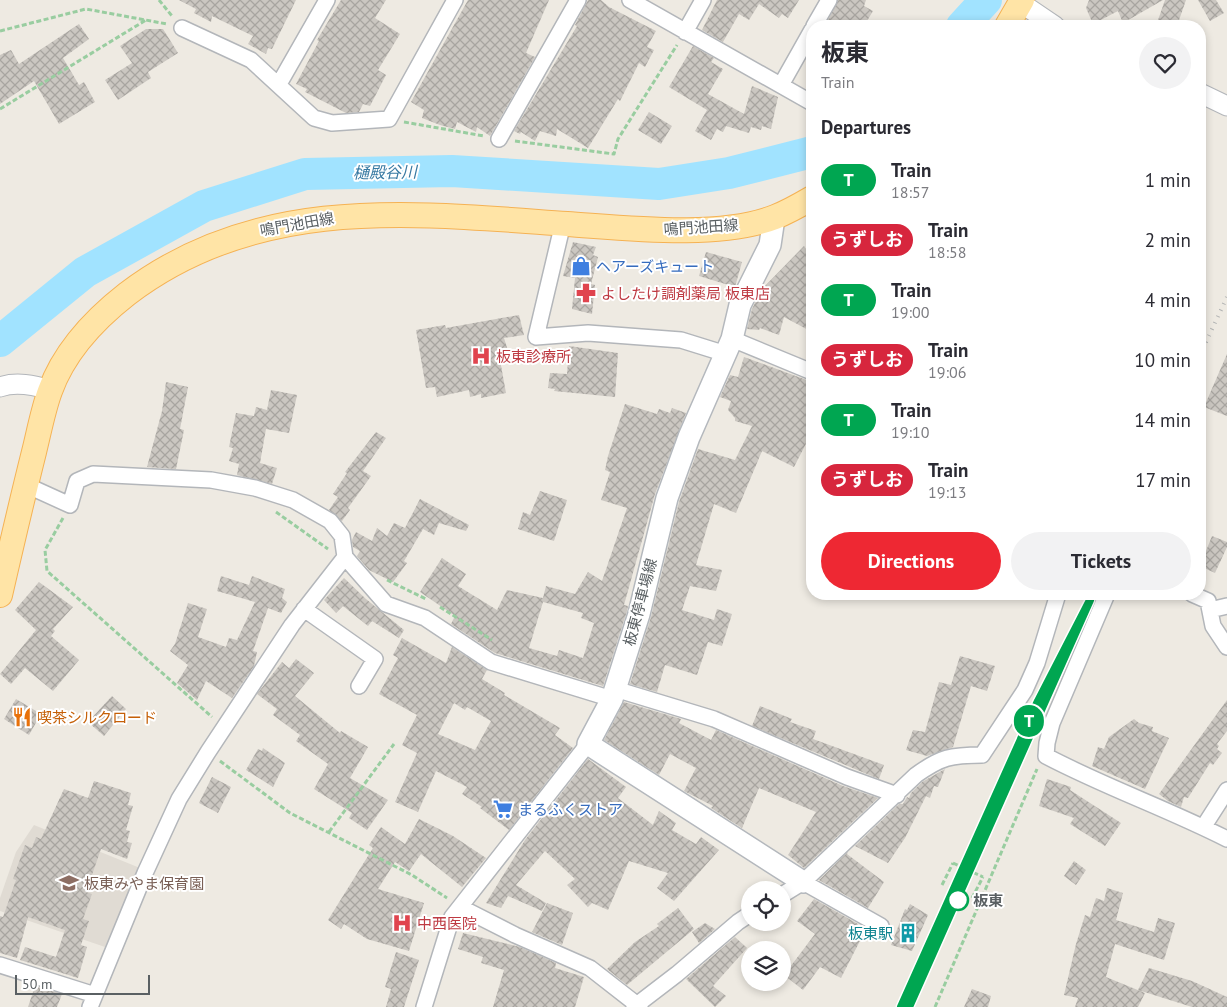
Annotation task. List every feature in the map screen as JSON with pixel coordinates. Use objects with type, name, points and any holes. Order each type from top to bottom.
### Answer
[{"type":"main road","points":[[1010,20],[1024,1]]},
{"type":"main road","name":"鳴門池田線","points":[[0,595],[50,390],[73,350],[101,314],[153,274],[193,253],[250,233],[328,217],[416,213],[662,230],[728,228],[774,218],[806,201]]},
{"type":"main road","name":"板東停車場線","points":[[588,744],[613,694],[639,614],[667,498],[689,437],[729,347],[740,305],[770,245],[774,218]]},
{"type":"main road","points":[[588,744],[803,882]]},
{"type":"street","points":[[278,84],[328,0]]},
{"type":"street","points":[[182,28],[251,60],[314,118],[332,123],[389,119],[455,0]]},
{"type":"street","points":[[498,139],[578,0]]},
{"type":"street","points":[[630,0],[806,100]]},
{"type":"street","points":[[685,32],[703,0]]},
{"type":"street","points":[[817,20],[829,0]]},
{"type":"street","points":[[1024,1],[1048,20]]},
{"type":"street","points":[[781,85],[806,41]]},
{"type":"street","points":[[1206,96],[1227,106]]},
{"type":"street","points":[[563,224],[536,337],[588,333],[681,340],[729,347],[806,370]]},
{"type":"street","points":[[0,387],[10,383],[34,385],[50,390]]},
{"type":"street","points":[[26,485],[70,505],[76,481],[93,474],[211,480],[255,488],[293,500],[330,521],[342,536],[345,556],[386,604],[426,618],[492,662],[714,719],[847,777],[897,795]]},
{"type":"street","points":[[0,965],[92,1001],[145,873],[179,799],[208,752],[304,609],[345,556]]},
{"type":"street","points":[[791,889],[803,882],[916,775],[936,761],[957,755],[982,755],[1029,681],[1037,663],[1056,600]]},
{"type":"street","points":[[1104,600],[1052,724],[1046,747],[1046,756],[1075,771],[1204,826],[1227,839]]},
{"type":"street","points":[[1206,600],[1208,601],[1213,626],[1227,647]]},
{"type":"street","points":[[1210,610],[1227,606]]},
{"type":"street","points":[[304,609],[375,659],[359,686]]},
{"type":"street","points":[[424,1007],[452,917],[588,744]]},
{"type":"street","points":[[1204,826],[1227,790]]},
{"type":"street","points":[[803,882],[881,926]]},
{"type":"street","points":[[460,906],[515,935],[590,968],[637,1006],[741,920]]},
{"type":"path","points":[[159,0],[182,28]]},
{"type":"path","points":[[0,31],[86,9],[182,28]]},
{"type":"path","points":[[0,109],[147,20]]},
{"type":"path","points":[[389,119],[498,139],[614,154],[618,139],[685,32]]},
{"type":"path","points":[[70,505],[45,550],[46,571],[224,728]]},
{"type":"path","points":[[329,833],[394,744]]},
{"type":"path","points":[[935,1007],[1046,747]]},
{"type":"path","points":[[208,752],[290,813],[412,875],[460,906]]},
{"type":"path","points":[[942,884],[953,863],[983,877],[972,898]]},
{"type":"shaded area","name":"板東みやま保育園","points":[[34,825],[140,868],[105,947],[0,911],[0,898],[16,852]]},
{"type":"building","points":[[179,0],[296,0],[272,49],[268,48],[266,54],[248,44],[253,36],[212,16],[211,22],[194,13],[196,9]]},
{"type":"building","points":[[341,0],[386,0],[375,18],[400,34],[378,70],[386,75],[370,106],[363,104],[359,112],[346,113],[305,92],[307,89],[296,84],[319,41],[317,40]]},
{"type":"building","points":[[468,0],[549,0],[526,53],[535,57],[490,136],[477,127],[476,132],[457,122],[455,129],[422,118],[424,110],[411,102]]},
{"type":"building","points":[[588,0],[601,0],[609,7],[656,31],[647,47],[654,50],[645,67],[639,63],[620,101],[618,99],[588,148],[557,129],[556,136],[540,131],[535,141],[521,132],[520,134],[514,131],[577,26],[575,25]]},
{"type":"building","points":[[717,0],[799,0],[788,18],[782,14],[779,18],[759,4],[749,20],[739,14],[723,42],[702,30]]},
{"type":"building","points":[[838,0],[866,0],[864,6],[873,11],[868,20],[828,20]]},
{"type":"building","points":[[1089,0],[1163,0],[1128,20],[1122,20],[1118,11],[1101,20],[1091,20],[1086,8]]},
{"type":"building","points":[[1165,0],[1186,0],[1179,20],[1158,20]]},
{"type":"building","points":[[1198,0],[1216,0],[1224,13],[1210,21]]},
{"type":"building","points":[[79,24],[89,39],[63,58],[79,85],[84,82],[95,102],[59,124],[34,81],[0,104],[0,55],[11,50],[19,64]]},
{"type":"building","points":[[146,29],[163,29],[178,53],[148,72],[151,78],[118,100],[105,80],[132,63],[120,46]]},
{"type":"building","points":[[693,46],[714,58],[711,62],[723,69],[708,94],[744,114],[752,86],[778,97],[771,129],[762,126],[761,130],[751,127],[749,133],[726,126],[723,132],[717,129],[711,140],[695,131],[707,110],[669,87]]},
{"type":"building","points":[[649,112],[672,126],[661,144],[638,130]]},
{"type":"building","points":[[573,242],[596,247],[593,255],[598,257],[591,284],[595,285],[592,314],[572,309],[575,278],[563,276]]},
{"type":"building","points":[[804,246],[806,249],[806,329],[784,317],[779,335],[760,328],[759,330],[747,329],[752,309],[762,289]]},
{"type":"building","points":[[706,252],[742,262],[735,287],[699,276]]},
{"type":"building","name":"板東診療所","points":[[519,315],[524,335],[504,338],[510,357],[500,360],[506,393],[481,398],[481,394],[470,397],[469,390],[437,397],[435,387],[426,388],[416,330],[445,325],[446,328]]},
{"type":"building","points":[[569,346],[618,353],[615,397],[554,391],[555,389],[548,388],[550,373],[567,374]]},
{"type":"building","points":[[1227,354],[1227,416],[1206,408],[1206,402]]},
{"type":"building","points":[[744,357],[806,380],[806,444],[794,467],[762,451],[736,513],[714,504],[696,565],[722,570],[716,591],[690,586],[682,610],[714,620],[717,609],[732,614],[722,646],[708,642],[697,675],[665,665],[657,692],[630,684],[651,617],[679,502],[698,449],[735,460],[752,426],[735,421],[735,418],[728,410],[731,401],[720,397],[730,375],[738,377]]},
{"type":"building","points":[[166,382],[188,387],[180,429],[184,430],[176,469],[147,467],[162,411]]},
{"type":"building","points":[[271,390],[297,395],[289,433],[266,429],[260,463],[277,468],[272,484],[237,475],[239,464],[229,461],[233,448],[229,447],[236,413],[254,416],[256,407],[267,410]]},
{"type":"building","points":[[625,404],[657,414],[659,409],[670,413],[672,408],[686,413],[655,494],[624,605],[628,606],[627,611],[603,686],[495,653],[451,624],[455,616],[420,592],[442,558],[466,574],[458,586],[497,610],[507,590],[543,598],[546,586],[575,594],[588,572],[602,581],[627,508],[601,500],[610,472],[605,470]],"holes":[[[543,602],[583,613],[581,618],[594,623],[583,658],[559,650],[557,656],[529,648]]]},
{"type":"building","points":[[376,432],[386,438],[363,471],[371,476],[348,508],[350,510],[342,521],[329,510],[338,497],[333,494],[347,473],[345,472]]},
{"type":"building","points":[[540,491],[567,500],[554,541],[518,529],[523,512],[530,515]]},
{"type":"building","points":[[420,499],[469,525],[466,531],[439,523],[434,535],[423,529],[404,561],[407,563],[393,582],[369,570],[357,556],[360,551],[353,547],[352,540],[356,532],[372,541],[377,528],[387,536],[394,523],[405,528]]},
{"type":"building","points":[[1212,536],[1227,542],[1227,547],[1215,573],[1206,569],[1206,551]]},
{"type":"building","points":[[221,576],[249,585],[252,576],[285,589],[282,598],[287,602],[281,613],[268,608],[253,651],[257,652],[254,666],[232,698],[206,681],[197,700],[177,683],[188,665],[170,651],[175,644],[188,603],[207,609],[198,637],[226,647],[229,638],[237,640],[255,602],[217,591]]},
{"type":"building","points":[[344,578],[404,630],[399,638],[372,621],[368,626],[343,606],[336,613],[324,600]]},
{"type":"building","points":[[39,582],[73,607],[53,629],[55,631],[51,636],[79,660],[53,691],[25,668],[11,684],[0,674],[36,630],[15,610]]},
{"type":"building","points":[[402,638],[446,663],[452,647],[487,670],[482,679],[505,693],[504,695],[560,728],[555,735],[573,748],[509,830],[480,808],[482,807],[462,794],[467,787],[436,771],[418,812],[395,802],[417,753],[402,745],[417,715],[379,694],[398,658],[393,655]],"holes":[[[454,703],[465,710],[467,707],[491,721],[475,750],[438,734]]]},
{"type":"building","points":[[960,656],[995,666],[987,691],[971,686],[953,747],[927,756],[906,750],[913,730],[925,732],[939,682],[951,685]]},
{"type":"building","points":[[296,659],[314,673],[295,696],[340,733],[341,731],[368,747],[350,778],[388,800],[367,830],[349,818],[352,813],[314,789],[328,764],[296,741],[300,735],[273,715],[277,709],[257,694],[282,662],[289,668]]},
{"type":"building","points":[[112,696],[126,709],[104,736],[88,722]]},
{"type":"building","name":"喫茶シルクロード","points":[[16,699],[41,714],[29,735],[4,719]]},
{"type":"building","points":[[1227,700],[1227,731],[1217,744],[1219,746],[1217,749],[1222,753],[1213,765],[1210,763],[1188,798],[1184,797],[1181,807],[1168,801],[1159,794]]},
{"type":"building","points":[[624,702],[681,719],[679,723],[711,740],[716,730],[843,786],[878,798],[804,868],[788,855],[816,812],[759,788],[742,828],[711,808],[713,806],[684,791],[696,768],[670,754],[659,775],[604,740]]},
{"type":"building","points":[[760,706],[792,719],[790,722],[816,731],[813,739],[884,765],[879,779],[752,726]]},
{"type":"building","points":[[1134,719],[1139,723],[1153,727],[1152,731],[1169,738],[1145,789],[1092,766],[1098,747],[1104,749],[1109,737]]},
{"type":"building","points":[[263,748],[285,763],[273,787],[246,770],[258,749],[262,751]]},
{"type":"building","points":[[588,759],[626,787],[618,798],[653,825],[659,811],[676,823],[672,830],[696,844],[701,837],[719,850],[674,901],[657,888],[668,873],[629,861],[608,910],[592,903],[588,907],[567,885],[575,879],[545,851],[516,885],[546,903],[542,911],[508,896],[501,908],[486,903],[525,840]]},
{"type":"building","points":[[945,769],[938,787],[934,786],[930,798],[926,796],[905,838],[888,863],[855,846],[899,804],[903,804],[907,797],[909,798],[911,793],[922,782]]},
{"type":"building","points":[[212,777],[231,787],[218,813],[199,803]]},
{"type":"building","points":[[1047,779],[1071,787],[1070,790],[1121,823],[1105,846],[1070,824],[1074,818],[1039,806]]},
{"type":"building","points":[[94,781],[131,793],[128,805],[133,806],[126,830],[130,831],[127,842],[132,843],[127,859],[101,849],[86,892],[92,894],[83,919],[89,921],[81,945],[87,947],[78,978],[20,960],[25,947],[56,957],[65,930],[28,917],[17,958],[0,953],[0,916],[3,917],[16,880],[13,879],[25,845],[32,848],[36,837],[41,839],[64,789],[88,798]]},
{"type":"building","points":[[419,819],[453,836],[486,858],[462,887],[421,854],[409,871],[395,862],[378,889],[424,903],[409,951],[367,939],[344,924],[341,929],[328,920],[373,848],[369,845],[381,827],[405,844]]},
{"type":"building","points":[[848,852],[847,854],[884,882],[868,908],[819,880]]},
{"type":"building","points":[[1074,861],[1086,870],[1076,885],[1064,876]]},
{"type":"building","points":[[1107,888],[1123,893],[1116,920],[1154,932],[1158,918],[1175,923],[1164,960],[1115,944],[1106,977],[1145,993],[1138,1007],[1075,1007],[1078,998],[1064,995],[1076,944],[1085,915],[1090,917],[1096,898],[1104,901]]},
{"type":"building","points":[[814,899],[858,924],[855,928],[864,933],[841,978],[820,967],[803,990],[791,981],[791,966],[815,934],[797,921]]},
{"type":"building","points":[[547,903],[573,913],[562,945],[532,932]]},
{"type":"building","name":"板東駅","points":[[910,904],[928,915],[912,951],[891,945],[905,909],[907,910]]},
{"type":"building","points":[[678,908],[694,929],[627,985],[607,969],[635,942],[659,926],[657,924]]},
{"type":"building","points":[[705,923],[715,929],[699,943],[692,932]]},
{"type":"building","points":[[463,933],[520,947],[556,963],[555,968],[584,977],[575,1007],[493,1007],[504,970],[481,963],[483,957],[458,949]]},
{"type":"building","points":[[735,937],[741,942],[741,955],[713,986],[726,996],[715,1007],[686,979]]},
{"type":"building","points":[[396,952],[419,960],[404,1007],[386,1007],[391,989],[385,987]]},
{"type":"building","points":[[1149,968],[1192,981],[1227,997],[1227,1007],[1192,1007],[1138,990]]},
{"type":"building","points":[[35,986],[62,994],[57,1007],[28,1007]]},
{"type":"building","points":[[972,989],[991,996],[988,1007],[964,1007]]},
{"type":"waterway","name":"樋殿谷川","points":[[968,20],[986,0]]},
{"type":"waterway","name":"樋殿谷川","points":[[0,341],[85,272],[204,206],[305,174],[452,171],[659,184],[729,173],[806,154]]},
{"type":"railway","points":[[1206,342],[1227,297]]},
{"type":"railway","points":[[909,1007],[1090,600]]},
{"type":"railway","points":[[901,1007],[994,800]]},
{"type":"train","name":"T","points":[[901,1007],[1038,701],[1090,600],[909,1007]]},
{"type":"place","name":"ヘアーズキュート","points":[[581,266]]},
{"type":"place","name":"よしたけ調剤薬局 板東店","points":[[586,293]]},
{"type":"place","name":"板東診療所","points":[[481,356]]},
{"type":"place","name":"喫茶シルクロード","points":[[22,717]]},
{"type":"place","name":"まるふくストア","points":[[503,809]]},
{"type":"place","name":"板東みやま保育園","points":[[69,883]]},
{"type":"place","name":"板東","points":[[958,900]]},
{"type":"place","name":"中西医院","points":[[402,923]]},
{"type":"place","name":"板東駅","points":[[908,933]]}]
